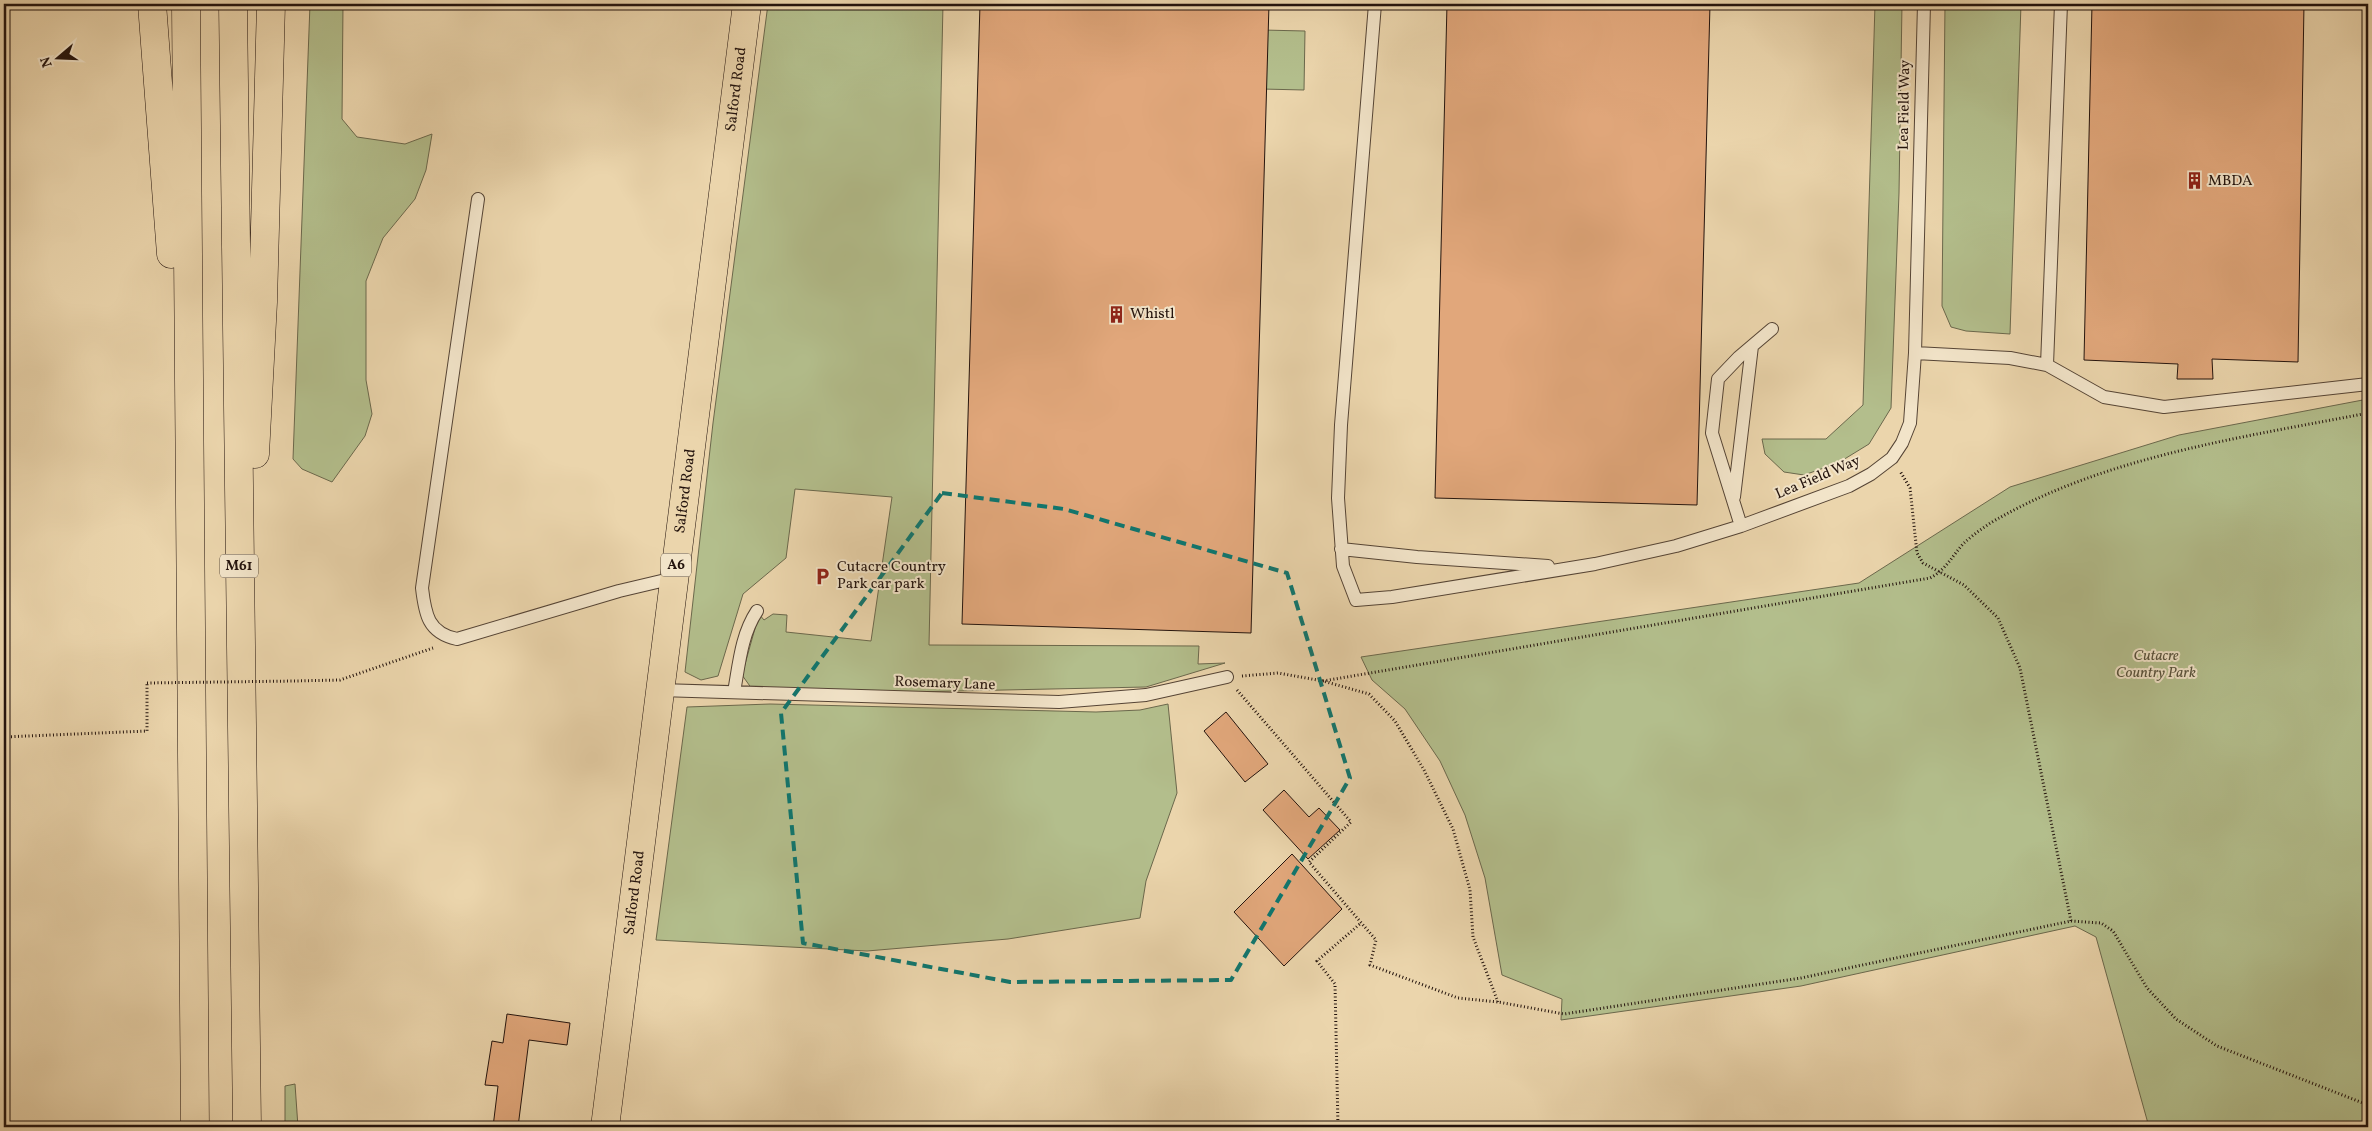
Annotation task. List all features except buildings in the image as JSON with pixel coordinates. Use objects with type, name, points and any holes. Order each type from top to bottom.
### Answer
[{"type":"main road","points":[[152,4],[190,497]]},
{"type":"main road","points":[[186,4],[195,1127]]},
{"type":"main road","name":"M61","points":[[234,4],[247,1127]]},
{"type":"main road","name":"M61","points":[[241,717],[263,302],[271,4]]},
{"type":"main road","name":"Salford Road","points":[[605,1127],[747,4]]},
{"type":"lane","points":[[1375,4],[1341,425],[1338,498],[1342,549],[1417,557],[1569,567]]},
{"type":"lane","name":"Lea Field Way","points":[[1342,549],[1343,566],[1356,600],[1392,597],[1569,567],[1676,546],[1741,526],[1849,486],[1871,474],[1892,458],[1902,443],[1910,423],[1915,353],[1924,4]]},
{"type":"lane","points":[[2047,365],[2061,4]]},
{"type":"lane","points":[[478,199],[422,588],[424,605],[434,628],[444,636],[456,640],[619,591],[674,578]]},
{"type":"lane","points":[[1741,526],[1712,433],[1718,379],[1772,329]]},
{"type":"lane","points":[[1734,502],[1752,346]]},
{"type":"lane","points":[[1915,353],[2010,358],[2047,365],[2104,397],[2164,408],[2368,384]]},
{"type":"lane","points":[[734,692],[744,640],[750,622],[757,611]]},
{"type":"lane","name":"Rosemary Lane","points":[[660,690],[1059,702],[1146,695],[1227,677]]},
{"type":"path","points":[[1323,681],[1930,578],[1941,572],[1964,543],[1999,518],[2045,494],[2169,452],[2368,413]]},
{"type":"path","points":[[1892,458],[1910,488],[1917,553],[1923,563],[1964,586],[1998,618],[2020,668],[2071,920]]},
{"type":"path","points":[[4,737],[147,731],[146,683],[340,680],[456,640]]},
{"type":"path","points":[[1227,677],[1278,673],[1323,681],[1369,694],[1395,721],[1424,770],[1452,829],[1470,890],[1473,937],[1498,1002]]},
{"type":"path","points":[[1227,677],[1351,822],[1309,862],[1376,940],[1370,964],[1458,998],[1498,1002],[1564,1014],[1802,978],[2071,920],[2101,923],[2113,932],[2147,988],[2176,1019],[2217,1046],[2368,1105]]},
{"type":"path","points":[[1338,1127],[1335,984],[1317,961],[1362,923]]},
{"type":"highlighted area","points":[[942,493],[1064,509],[1287,573],[1350,778],[1231,980],[1010,982],[803,943],[781,713]]},
{"type":"green space","points":[[310,4],[343,4],[342,119],[357,137],[405,144],[432,134],[426,170],[415,199],[383,238],[366,281],[366,380],[372,414],[365,436],[332,482],[302,469],[293,459]]},
{"type":"green space","points":[[768,4],[943,4],[929,645],[1199,646],[1198,664],[1225,663],[1146,687],[910,692],[752,689],[742,675],[759,614],[764,620],[773,614],[787,615],[786,632],[871,641],[892,497],[795,489],[786,558],[743,594],[718,676],[701,680],[685,672],[713,423]]},
{"type":"green space","points":[[1875,4],[1902,4],[1899,193],[1891,408],[1869,444],[1838,463],[1804,475],[1784,472],[1765,454],[1762,439],[1826,439],[1863,405]]},
{"type":"green space","points":[[1945,4],[2021,4],[2010,334],[1966,331],[1951,327],[1942,306]]},
{"type":"green space","points":[[1262,30],[1305,31],[1304,90],[1261,89]]},
{"type":"green space","name":"Cutacre Country Park","points":[[2368,399],[2368,1127],[2149,1127],[2096,937],[2075,926],[1801,986],[1561,1020],[1562,999],[1502,975],[1485,878],[1465,815],[1440,761],[1405,709],[1372,680],[1361,657],[1859,583],[2010,487],[2179,435]]},
{"type":"green space","points":[[770,704],[1096,712],[1140,710],[1168,704],[1177,793],[1146,881],[1140,918],[1008,939],[867,951],[656,940],[687,707]]},
{"type":"green space","points":[[295,1084],[298,1127],[285,1127],[285,1086]]},
{"type":"place","name":"MBDA","points":[[2194,181]]},
{"type":"place","name":"Whistl","points":[[1116,314]]},
{"type":"place","name":"Cutacre Country Park car park","points":[[823,576]]}]
